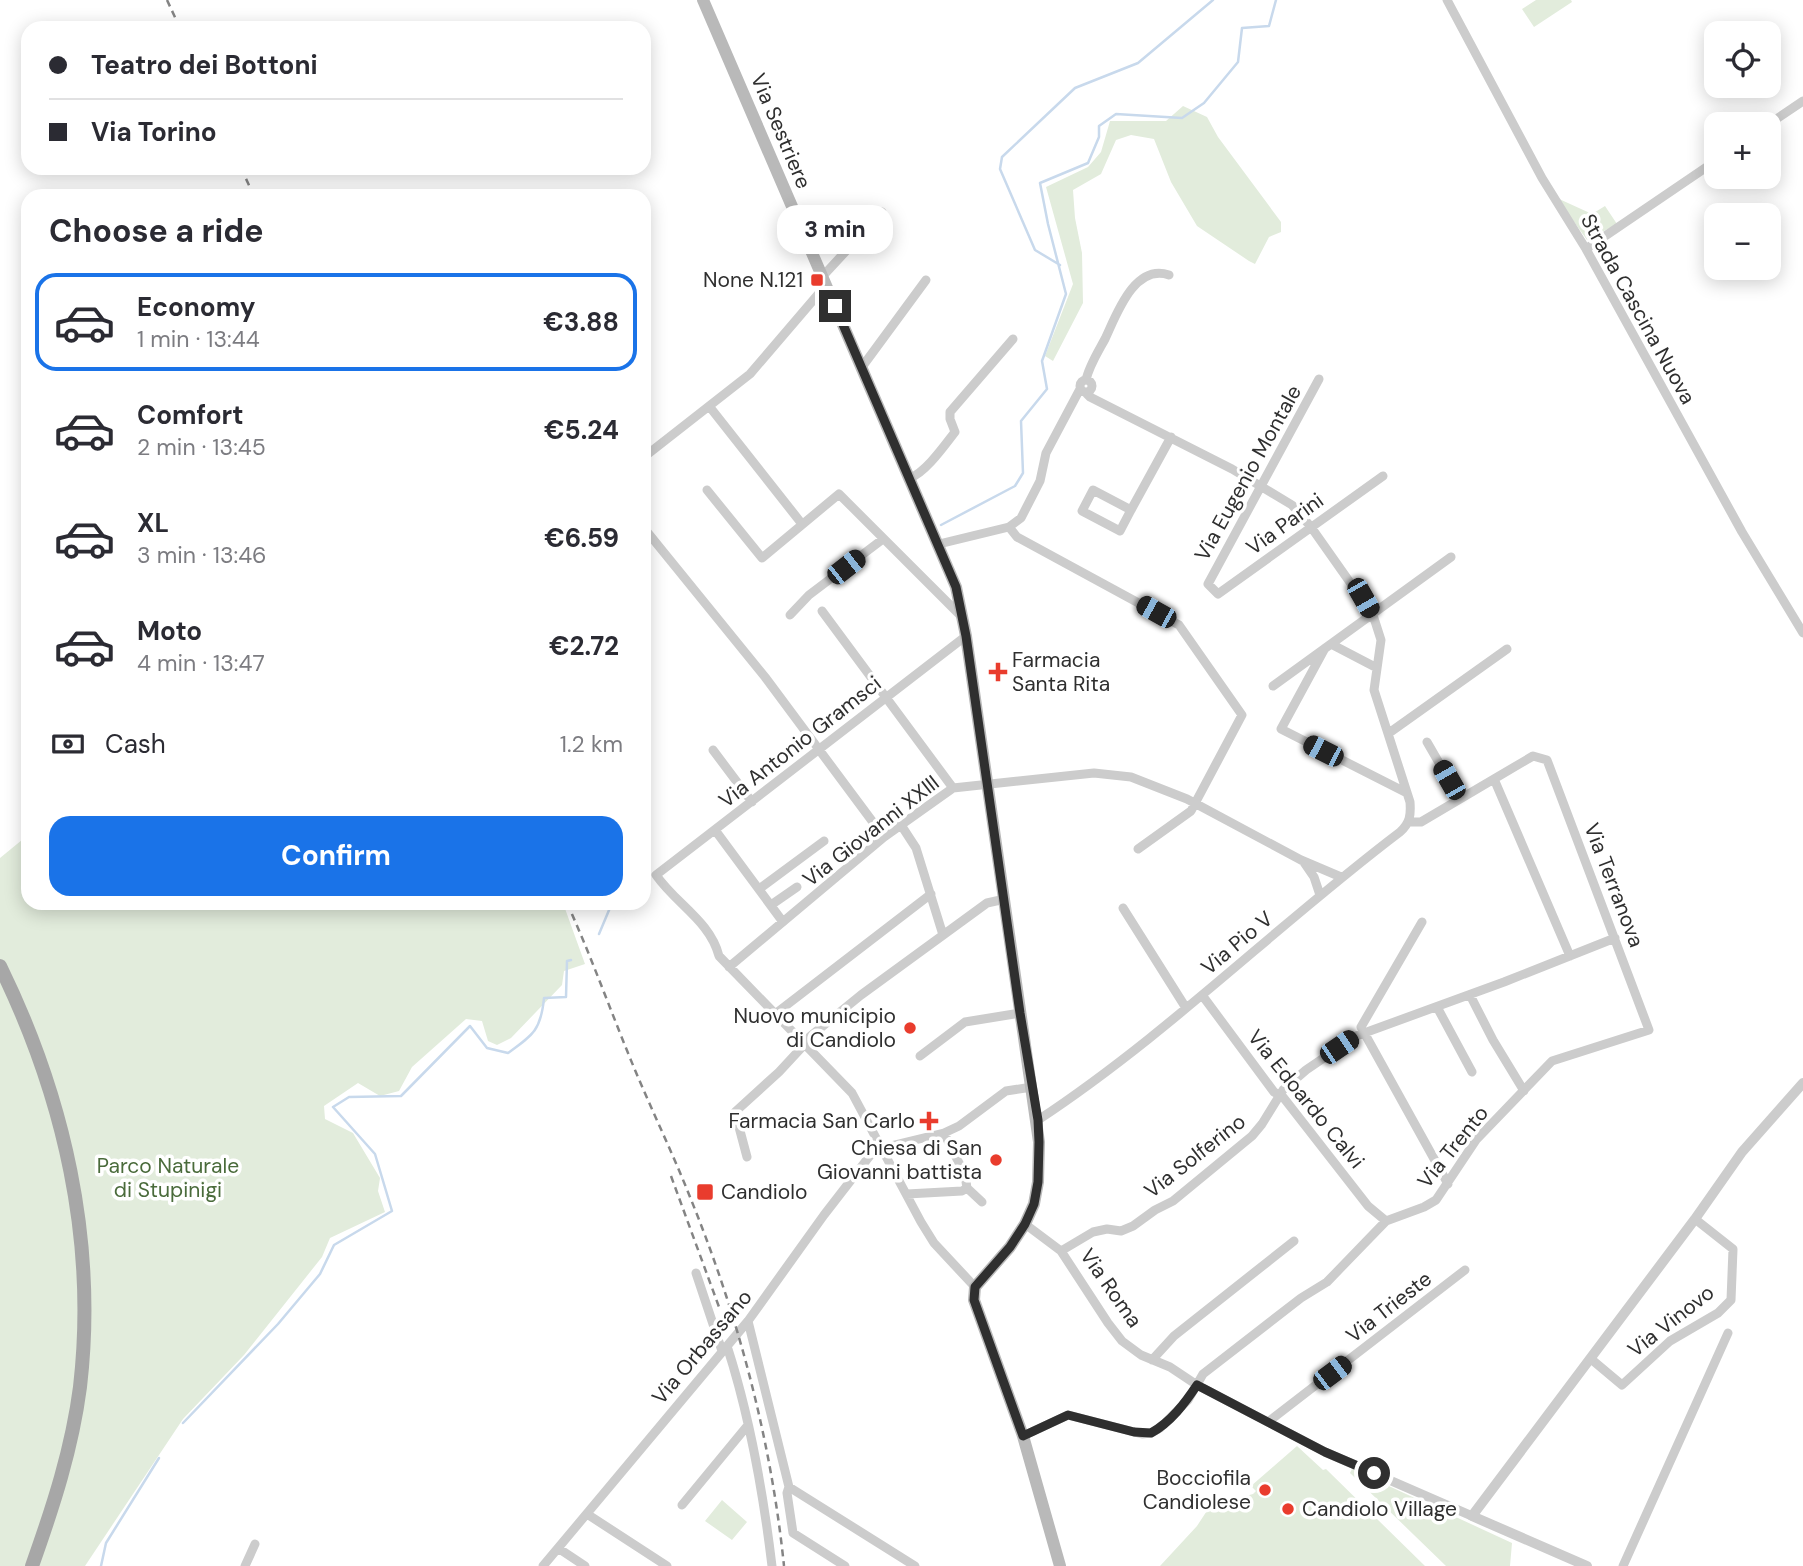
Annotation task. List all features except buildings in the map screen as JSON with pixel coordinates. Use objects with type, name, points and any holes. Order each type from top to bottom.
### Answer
[{"type":"main road","name":"Via Sestriere","points":[[704,0],[956,587],[966,636],[1038,1120],[1038,1182],[1034,1204],[1010,1247],[975,1287]]},
{"type":"main road","points":[[0,966],[22,1010],[59,1116],[83,1252],[84,1330],[80,1387],[70,1443],[56,1497],[33,1566]]},
{"type":"main road","points":[[975,1287],[974,1300],[1023,1436],[1060,1566]]},
{"type":"street","name":"Strada Cascina Nuova","points":[[1447,0],[1542,178],[1586,249],[1742,532],[1803,633]]},
{"type":"street","points":[[1781,116],[1803,101]]},
{"type":"street","points":[[1586,249],[1704,169]]},
{"type":"street","points":[[651,452],[758,367],[882,212]]},
{"type":"street","points":[[939,544],[1009,527],[1021,518],[1040,481],[1046,453],[1086,387],[1131,290],[1154,274],[1161,272],[1169,275]]},
{"type":"street","points":[[862,367],[926,280]]},
{"type":"street","points":[[909,478],[919,474],[943,449],[955,432],[950,412],[1013,339]]},
{"type":"street","name":"Via Eugenio Montale","points":[[1208,584],[1319,379]]},
{"type":"street","points":[[1086,387],[1102,402],[1171,437],[1292,505],[1311,527],[1372,614],[1381,633],[1374,690],[1407,793],[1411,813],[1409,822]]},
{"type":"street","points":[[709,406],[802,524]]},
{"type":"street","points":[[1131,510],[1093,490],[1082,511],[1120,531],[1171,437]]},
{"type":"street","name":"Via Parini","points":[[1208,584],[1218,594],[1383,475]]},
{"type":"street","points":[[707,490],[762,558],[839,494],[962,617]]},
{"type":"street","points":[[1009,527],[1017,537],[1180,625],[1242,715],[1191,811],[1138,849]]},
{"type":"street","points":[[651,537],[765,677],[884,837]]},
{"type":"street","points":[[790,615],[809,595],[883,539]]},
{"type":"street","points":[[1273,686],[1451,556]]},
{"type":"street","points":[[822,611],[953,788]]},
{"type":"street","name":"Via Antonio Gramsci","points":[[729,967],[719,956],[712,936],[665,888],[656,875],[966,636]]},
{"type":"street","points":[[1328,646],[1377,668]]},
{"type":"street","points":[[1328,646],[1281,729],[1407,793]]},
{"type":"street","points":[[1389,733],[1507,649]]},
{"type":"street","points":[[1427,742],[1460,799]]},
{"type":"street","points":[[713,750],[752,802]]},
{"type":"street","name":"Via Pio V","points":[[1038,1120],[1072,1098],[1244,962],[1341,877],[1401,832],[1409,822],[1421,822],[1530,757],[1540,756]]},
{"type":"street","name":"Via Terranova","points":[[1540,756],[1550,764],[1649,1030]]},
{"type":"street","name":"Via Giovanni XXIII","points":[[729,967],[884,837],[953,788],[1013,780],[1110,773],[1144,780],[1196,804],[1301,860],[1341,877]]},
{"type":"street","points":[[1494,779],[1570,956]]},
{"type":"street","points":[[901,825],[916,848],[943,935]]},
{"type":"street","points":[[715,830],[783,922]]},
{"type":"street","name":"Via Giovanni XXIII","points":[[759,889],[824,841]]},
{"type":"street","points":[[1301,860],[1314,877],[1320,895]]},
{"type":"street","name":"Via Giovanni XXIII","points":[[771,905],[797,887]]},
{"type":"street","points":[[775,1014],[931,894]]},
{"type":"street","points":[[747,1157],[735,1112],[779,1072],[803,1044],[861,995],[987,903],[1005,899]]},
{"type":"street","points":[[1123,908],[1186,1008]]},
{"type":"street","points":[[1422,922],[1362,1027],[1448,1184]]},
{"type":"street","name":"Via Solferino","points":[[1061,1251],[1093,1232],[1127,1229],[1173,1201],[1252,1136],[1279,1095],[1306,1070],[1364,1032],[1470,995],[1615,938]]},
{"type":"street","points":[[729,967],[852,1093],[920,1222],[934,1243],[975,1287]]},
{"type":"street","name":"Via Edoardo Calvi","points":[[1202,995],[1274,1092],[1283,1097],[1368,1206],[1386,1221]]},
{"type":"street","points":[[1470,995],[1524,1091]]},
{"type":"street","points":[[1437,1007],[1472,1072]]},
{"type":"street","points":[[920,1056],[965,1022],[1020,1013]]},
{"type":"street","name":"Via Trento","points":[[1023,1436],[1068,1415],[1134,1432],[1151,1433],[1169,1420],[1188,1400],[1203,1374],[1301,1298],[1327,1282],[1386,1221],[1436,1200],[1476,1140],[1552,1061],[1649,1030]]},
{"type":"street","name":"Via Vinovo","points":[[1472,1516],[1753,1138],[1803,1083]]},
{"type":"street","points":[[882,1148],[944,1133],[959,1126],[1006,1091],[1032,1087]]},
{"type":"street","points":[[944,1133],[965,1175],[967,1188],[982,1202]]},
{"type":"street","name":"Via Orbassano","points":[[544,1566],[748,1321],[872,1153],[882,1148]]},
{"type":"street","points":[[907,1194],[962,1191],[967,1188]]},
{"type":"street","name":"Via Vinovo","points":[[1591,1359],[1622,1385],[1670,1341],[1718,1313],[1731,1300],[1733,1249],[1695,1219]]},
{"type":"street","name":"Via Roma","points":[[1025,1224],[1061,1251],[1115,1332],[1140,1355],[1170,1367],[1197,1385],[1325,1452],[1587,1566]]},
{"type":"street","points":[[1152,1360],[1174,1336],[1294,1241]]},
{"type":"street","name":"Via Trieste","points":[[1268,1422],[1465,1270]]},
{"type":"street","points":[[696,1273],[724,1348],[748,1425],[765,1506],[772,1566]]},
{"type":"street","points":[[748,1321],[789,1487],[787,1493],[793,1533],[845,1566]]},
{"type":"street","points":[[1623,1566],[1728,1333]]},
{"type":"street","points":[[682,1505],[748,1425]]},
{"type":"street","points":[[789,1487],[915,1566]]},
{"type":"street","points":[[587,1514],[667,1566]]},
{"type":"street","points":[[245,1566],[255,1544]]},
{"type":"street","points":[[558,1548],[585,1566]]},
{"type":"green space","points":[[1536,0],[1572,2],[1534,27],[1522,9]]},
{"type":"green space","points":[[1183,106],[1207,117],[1218,137],[1281,222],[1281,232],[1269,237],[1255,264],[1249,261],[1197,226],[1171,182],[1154,139],[1131,135],[1116,140],[1101,174],[1073,190],[1082,253],[1083,303],[1053,361],[1045,356],[1073,284],[1046,187],[1088,167],[1101,152],[1110,121],[1166,121]]},
{"type":"green space","points":[[1557,198],[1592,214],[1605,206],[1617,224],[1587,240]]},
{"type":"green space","name":"Parco Naturale di Stupinigi","points":[[21,841],[21,910],[566,910],[585,964],[564,971],[562,985],[511,1038],[497,1045],[488,1041],[482,1021],[466,1019],[412,1067],[399,1091],[380,1096],[358,1083],[324,1106],[325,1119],[353,1133],[380,1178],[378,1191],[385,1212],[330,1238],[322,1257],[244,1355],[183,1419],[85,1566],[0,1566],[0,858]]},
{"type":"green space","name":"Candiolo Village","points":[[1297,1446],[1323,1470],[1326,1469],[1425,1566],[1160,1566],[1197,1526],[1214,1500],[1220,1503],[1253,1494],[1256,1491],[1251,1486]]},
{"type":"green space","points":[[1352,1469],[1512,1543],[1510,1566],[1446,1566],[1350,1473]]},
{"type":"green space","points":[[722,1500],[747,1522],[732,1540],[705,1521]]},
{"type":"waterway","points":[[1060,265],[1035,250],[1000,169],[1002,157],[1075,88],[1138,63],[1213,0]]},
{"type":"waterway","points":[[941,525],[1015,486],[1023,473],[1021,421],[1047,389],[1042,361],[1066,294],[1040,183],[1088,163],[1099,137],[1099,126],[1116,114],[1182,118],[1204,103],[1238,62],[1242,28],[1269,26],[1276,0]]},
{"type":"waterway","points":[[599,934],[609,910]]},
{"type":"waterway","points":[[183,1423],[278,1324],[320,1274],[334,1245],[392,1211],[375,1154],[333,1107],[349,1097],[401,1096],[470,1026],[487,1048],[508,1053],[524,1041],[538,1025],[544,998],[566,997],[567,961],[571,960]]},
{"type":"waterway","points":[[101,1566],[106,1543],[159,1458]]},
{"type":"railway","points":[[167,0],[177,21]]},
{"type":"railway","points":[[244,175],[251,189]]},
{"type":"railway","points":[[570,910],[683,1181],[723,1287],[761,1425],[771,1471],[784,1566]]},
{"type":"railway","points":[[671,1176],[719,1307]]},
{"type":"place","name":"None N.121","points":[[817,280]]},
{"type":"place","name":"Farmacia Santa Rita","points":[[998,672]]},
{"type":"place","name":"Nuovo municipio di Candiolo","points":[[910,1028]]},
{"type":"place","name":"Farmacia San Carlo","points":[[929,1121]]},
{"type":"place","name":"Chiesa di San Giovanni battista","points":[[996,1160]]},
{"type":"place","name":"Candiolo","points":[[705,1192]]},
{"type":"place","name":"Bocciofila Candiolese","points":[[1265,1490]]},
{"type":"place","name":"Candiolo Village","points":[[1288,1509]]},
{"type":"route","points":[[835,306],[939,544],[956,587],[966,636],[1038,1120],[1039,1142],[1038,1182],[1034,1204],[1010,1247],[975,1287],[974,1300],[1023,1436],[1068,1415],[1142,1434],[1151,1433],[1169,1420],[1188,1400],[1197,1385],[1325,1452],[1374,1473]]}]
